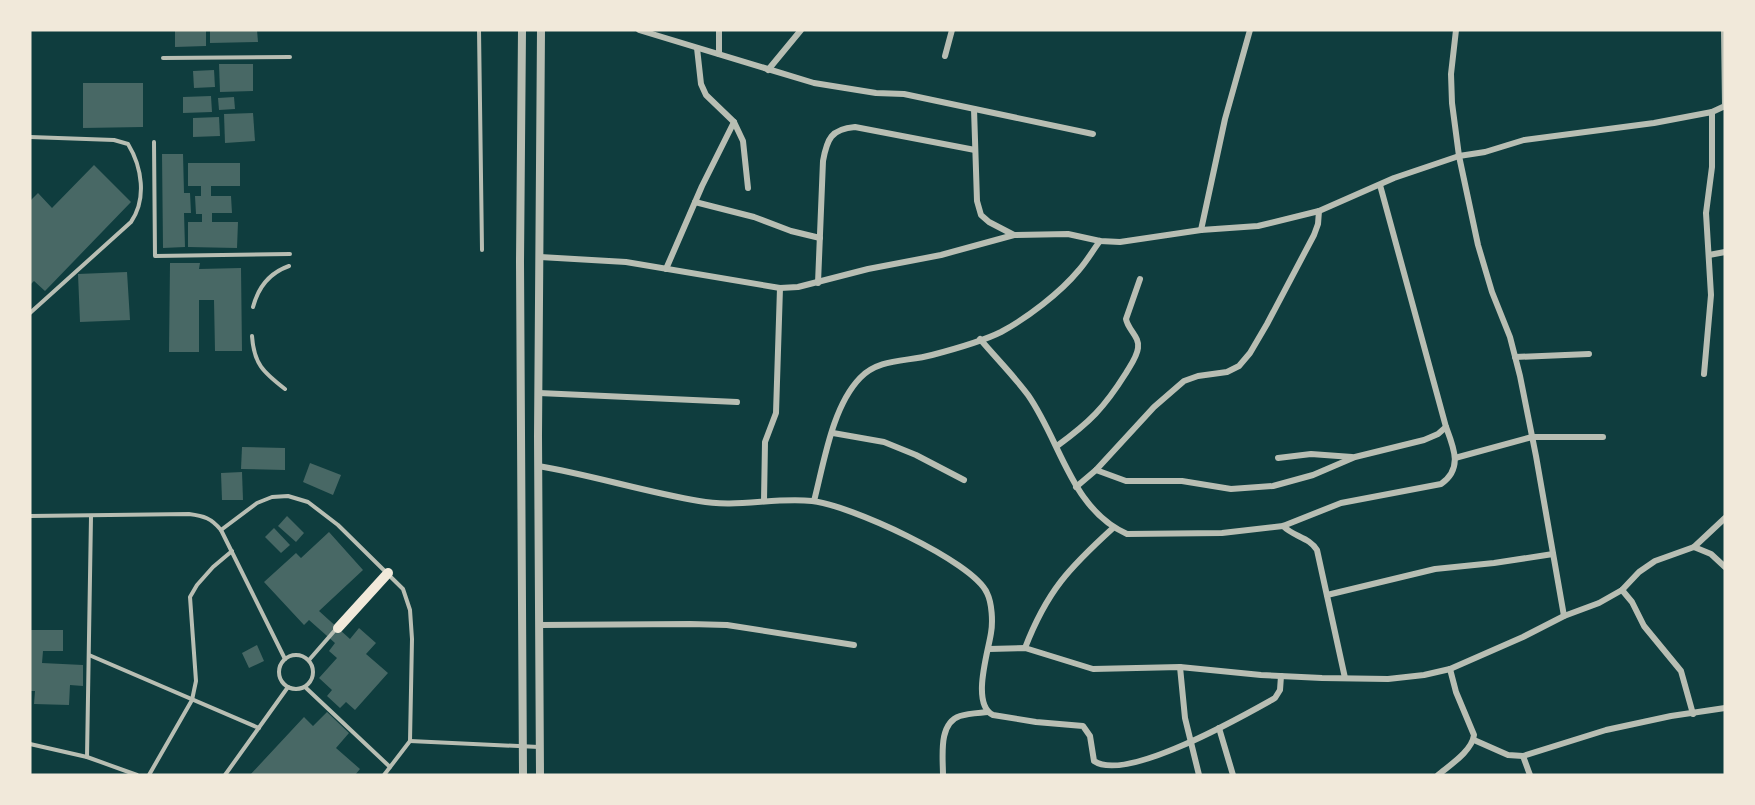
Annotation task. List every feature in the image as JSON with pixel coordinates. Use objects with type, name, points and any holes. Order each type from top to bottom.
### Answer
[{"type":"main road","points":[[338,628],[388,573]]},
{"type":"street","points":[[522,30],[520,273],[523,775]]},
{"type":"street","points":[[540,775],[538,393],[541,30]]},
{"type":"street","points":[[639,30],[814,83],[848,90],[904,94],[1093,134]]},
{"type":"street","points":[[719,30],[719,54]]},
{"type":"street","points":[[768,70],[801,30]]},
{"type":"street","points":[[945,56],[952,30]]},
{"type":"street","points":[[1202,230],[1225,119],[1250,30]]},
{"type":"street","points":[[1456,30],[1451,74],[1452,103],[1459,156],[1482,262],[1510,337],[1515,357],[1532,437],[1563,616]]},
{"type":"street","points":[[540,257],[626,262],[780,288],[818,283],[868,269],[941,255],[1014,234],[1068,234],[1120,242],[1202,230],[1258,226],[1319,211],[1380,185],[1459,156],[1485,152],[1524,140],[1654,123],[1712,112],[1725,106],[1724,30]]},
{"type":"street","points":[[698,48],[701,84],[706,95],[734,122],[743,141],[747,188]]},
{"type":"street","points":[[974,109],[977,201],[981,215],[989,222],[1014,234]]},
{"type":"street","points":[[1704,374],[1710,295],[1706,213],[1712,167],[1712,112]]},
{"type":"street","points":[[666,269],[695,202],[734,122]]},
{"type":"street","points":[[818,283],[823,161],[826,144],[831,136],[843,128],[855,127],[975,150]]},
{"type":"street","points":[[980,339],[1027,394],[1057,446],[1076,487],[1094,513],[1113,528],[1127,534],[1222,533],[1283,526],[1341,503],[1441,484],[1451,477],[1455,458],[1454,448],[1446,427],[1380,185]]},
{"type":"street","points":[[695,202],[754,217],[790,231],[820,238]]},
{"type":"street","points":[[1076,487],[1096,470],[1154,408],[1184,381],[1198,376],[1227,372],[1239,366],[1250,353],[1267,324],[1314,235],[1319,211]]},
{"type":"street","points":[[814,501],[838,414],[849,393],[868,370],[879,364],[929,356],[1000,333],[1056,293],[1079,271],[1100,240]]},
{"type":"street","points":[[1709,255],[1725,252]]},
{"type":"street","points":[[1057,446],[1088,423],[1109,400],[1134,359],[1138,343],[1126,319],[1140,279]]},
{"type":"street","points":[[764,501],[765,442],[776,413],[780,288]]},
{"type":"street","points":[[1515,357],[1589,354]]},
{"type":"street","points":[[538,393],[737,402]]},
{"type":"street","points":[[1096,470],[1126,481],[1182,481],[1231,489],[1253,489],[1313,476],[1355,457],[1424,440],[1446,427]]},
{"type":"street","points":[[833,433],[884,442],[916,455],[964,480]]},
{"type":"street","points":[[1455,458],[1532,437],[1604,437]]},
{"type":"street","points":[[1278,458],[1311,454],[1355,457]]},
{"type":"street","points":[[538,466],[580,473],[701,502],[814,501],[861,517],[933,548],[975,578],[988,593],[992,630],[982,690],[988,712]]},
{"type":"street","points":[[988,649],[1025,648],[1093,669],[1180,667],[1281,676],[1388,679],[1424,675],[1450,669],[1523,637],[1563,616],[1599,603],[1622,590],[1639,572],[1655,561],[1694,547],[1707,532],[1725,518]]},
{"type":"street","points":[[1283,526],[1289,532],[1307,539],[1314,544],[1317,550],[1345,678]]},
{"type":"street","points":[[1025,648],[1044,603],[1060,581],[1078,560],[1113,528]]},
{"type":"street","points":[[1694,547],[1711,554],[1725,567]]},
{"type":"street","points":[[1327,594],[1435,569],[1553,554]]},
{"type":"street","points":[[1622,590],[1632,602],[1644,626],[1681,671],[1693,714]]},
{"type":"street","points":[[540,625],[718,625],[854,645]]},
{"type":"street","points":[[1180,667],[1185,718],[1199,775]]},
{"type":"street","points":[[1438,775],[1474,740],[1472,727],[1456,692],[1450,669]]},
{"type":"street","points":[[943,775],[944,734],[952,719],[961,716],[988,712],[1036,722],[1083,726],[1090,736],[1094,761],[1109,767],[1124,765],[1192,742],[1219,728],[1275,698],[1280,690],[1281,676]]},
{"type":"street","points":[[1474,740],[1508,755],[1523,756],[1606,730],[1671,716],[1725,708]]},
{"type":"street","points":[[1219,728],[1233,775]]},
{"type":"street","points":[[1523,756],[1530,775]]},
{"type":"lane","points":[[479,30],[482,250]]},
{"type":"lane","points":[[164,58],[290,57]]},
{"type":"lane","points":[[30,137],[114,140],[128,144],[140,169],[141,195],[139,212],[131,222],[30,313]]},
{"type":"lane","points":[[154,142],[155,256],[290,254]]},
{"type":"lane","points":[[253,308],[256,294],[267,279],[278,270],[289,266]]},
{"type":"lane","points":[[252,336],[256,359],[263,372],[285,389]]},
{"type":"lane","points":[[221,530],[257,503],[272,497],[288,496],[308,502],[338,525],[403,589],[410,610],[412,639],[410,741],[384,775]]},
{"type":"lane","points":[[30,516],[196,515],[213,519],[221,530],[285,659]]},
{"type":"lane","points":[[87,757],[91,517]]},
{"type":"lane","points":[[149,775],[192,699],[196,681],[190,597],[213,567],[231,551]]},
{"type":"lane","points":[[309,660],[338,628]]},
{"type":"lane","points":[[89,655],[259,728]]},
{"type":"lane","points":[[296,655],[309,660],[313,673],[305,687],[299,689],[288,687],[283,683],[279,673],[285,659],[296,655]]},
{"type":"lane","points":[[225,775],[288,687]]},
{"type":"lane","points":[[305,687],[390,767]]},
{"type":"lane","points":[[410,741],[540,747]]},
{"type":"lane","points":[[30,744],[87,757],[137,775]]},
{"type":"building","points":[[175,30],[206,30],[206,46],[175,47]]},
{"type":"building","points":[[210,30],[257,30],[258,42],[210,43]]},
{"type":"building","points":[[219,64],[253,64],[253,91],[220,92]]},
{"type":"building","points":[[214,70],[215,87],[194,88],[193,71]]},
{"type":"building","points":[[83,83],[143,83],[143,127],[83,128]]},
{"type":"building","points":[[211,96],[212,112],[183,113],[183,97]]},
{"type":"building","points":[[234,97],[235,109],[219,110],[218,98]]},
{"type":"building","points":[[253,113],[255,141],[225,143],[224,114]]},
{"type":"building","points":[[219,117],[220,136],[193,137],[193,118]]},
{"type":"building","points":[[162,154],[183,154],[184,193],[190,193],[191,213],[184,213],[185,247],[163,248]]},
{"type":"building","points":[[188,163],[240,163],[240,186],[211,186],[211,196],[231,196],[232,213],[212,213],[212,222],[238,222],[237,248],[188,247],[188,222],[202,222],[202,214],[196,214],[195,196],[201,196],[201,186],[188,186]]},
{"type":"building","points":[[94,165],[131,202],[45,291],[34,281],[30,285],[30,201],[38,193],[52,208]]},
{"type":"building","points":[[170,263],[200,263],[199,269],[241,268],[242,351],[215,351],[214,300],[199,300],[199,352],[169,352]]},
{"type":"building","points":[[127,272],[130,320],[80,322],[78,274]]},
{"type":"building","points":[[242,447],[285,448],[285,470],[241,469]]},
{"type":"building","points":[[310,463],[341,475],[333,495],[303,482]]},
{"type":"building","points":[[242,472],[243,500],[222,500],[221,473]]},
{"type":"building","points":[[287,516],[304,533],[296,542],[278,526]]},
{"type":"building","points":[[274,528],[290,545],[281,553],[265,537]]},
{"type":"building","points":[[329,532],[363,570],[319,611],[350,639],[359,628],[376,643],[366,654],[388,673],[355,710],[346,702],[340,708],[327,696],[332,690],[319,678],[337,658],[329,651],[335,643],[309,620],[304,625],[264,582],[296,553],[301,558]]},
{"type":"building","points":[[30,630],[63,630],[63,651],[43,651],[42,663],[83,665],[83,686],[70,685],[69,705],[34,704],[35,691],[30,691]]},
{"type":"building","points":[[257,645],[264,661],[249,668],[242,653]]},
{"type":"building","points":[[327,712],[349,733],[336,748],[360,769],[355,775],[250,775],[304,717],[313,726]]}]
